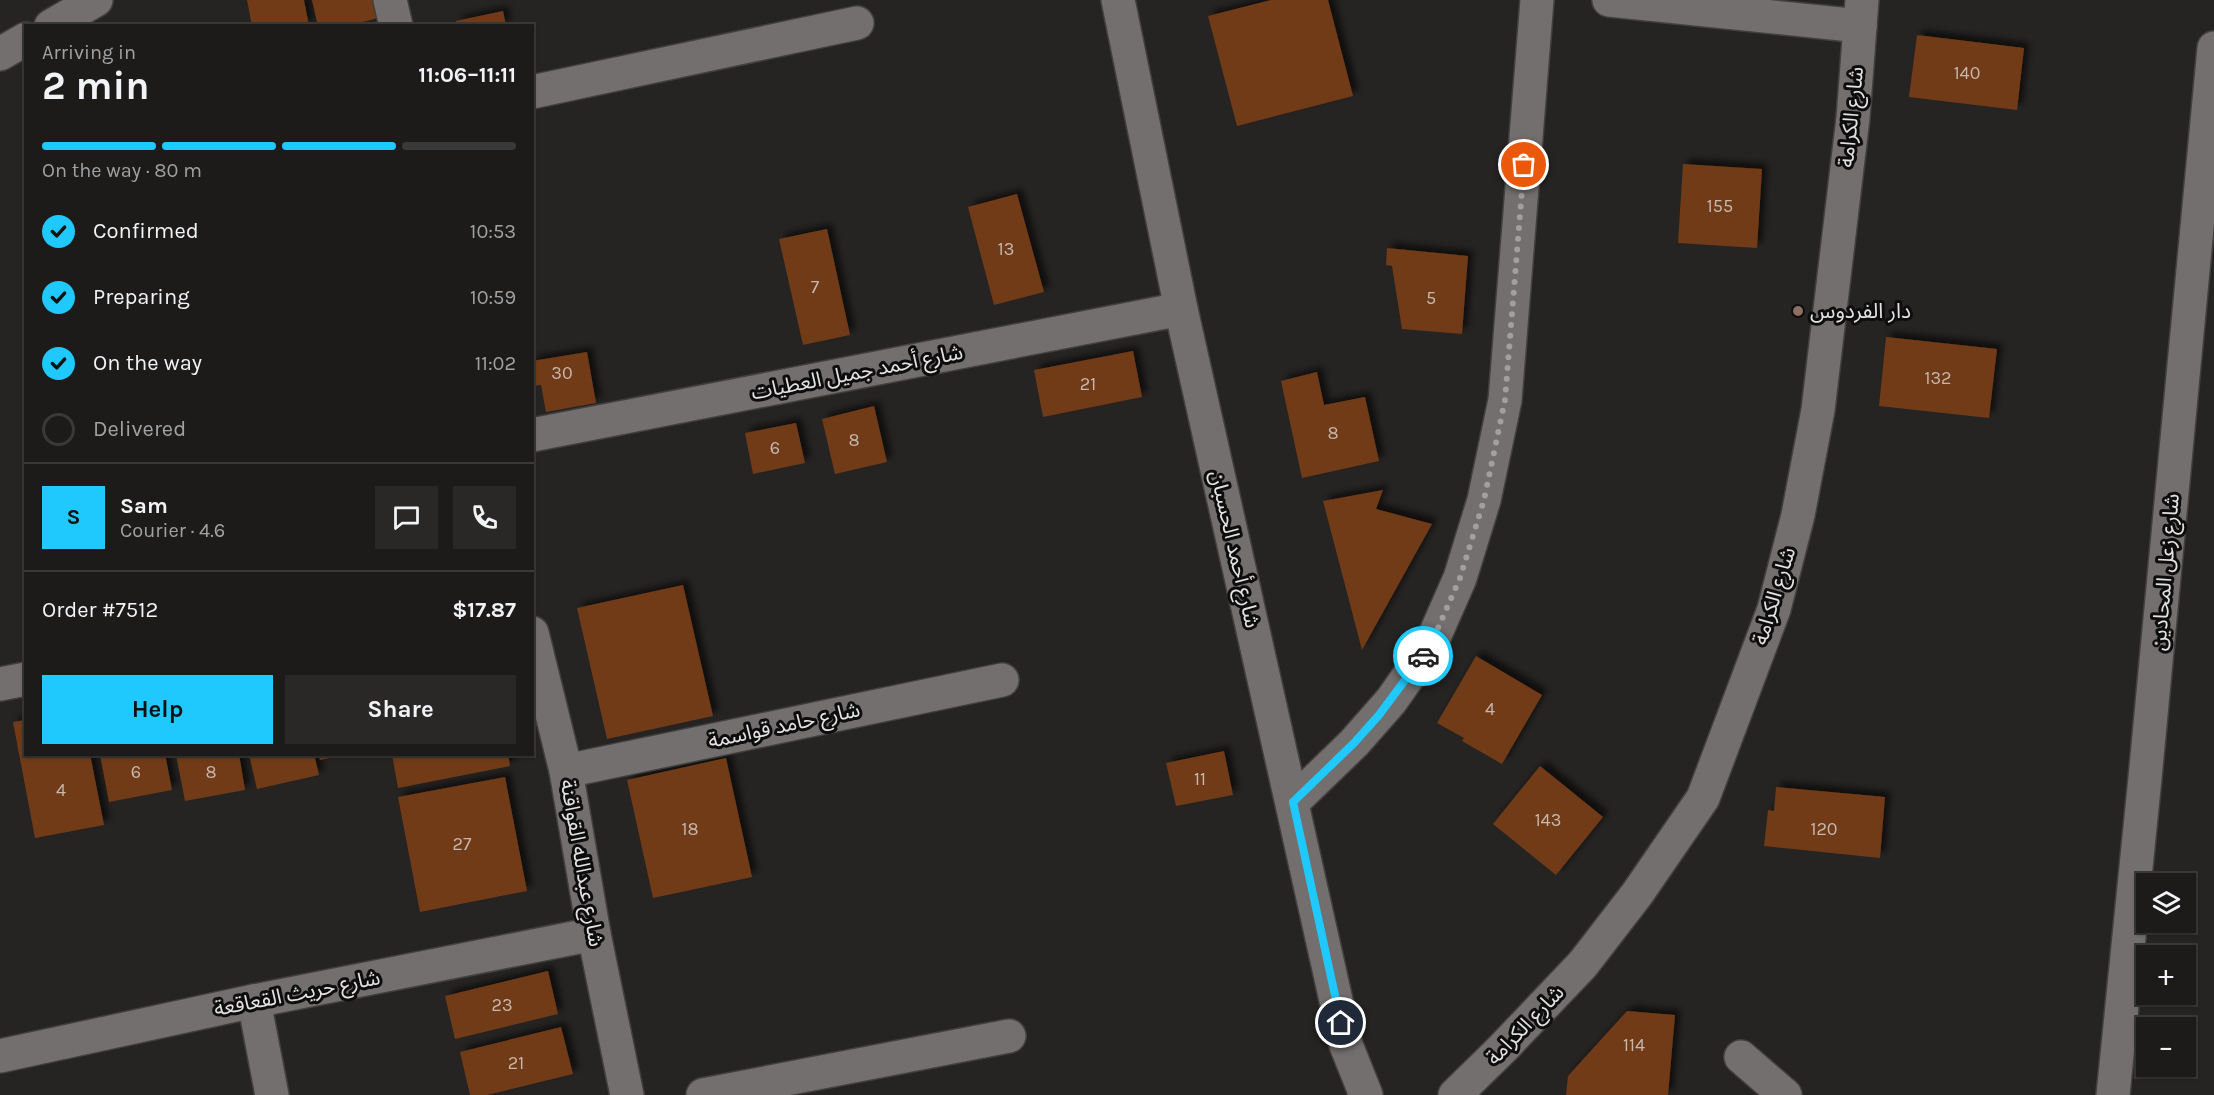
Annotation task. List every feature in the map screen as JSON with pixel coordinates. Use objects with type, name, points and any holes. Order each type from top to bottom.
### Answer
[{"type":"street","points":[[54,24],[96,0]]},
{"type":"street","points":[[390,0],[396,24]]},
{"type":"street","name":"شارع أحمد الحسبان","points":[[1118,0],[1181,309],[1346,1045],[1366,1095]]},
{"type":"street","points":[[1293,802],[1354,743],[1391,701],[1431,644],[1460,578],[1474,533],[1484,500],[1505,400],[1537,0]]},
{"type":"street","points":[[1609,0],[1861,13]]},
{"type":"street","name":"شارع الكرامة","points":[[1455,1095],[1583,964],[1637,894],[1703,798],[1774,609],[1800,503],[1818,410],[1852,118],[1861,13]]},
{"type":"street","points":[[534,92],[856,23]]},
{"type":"street","points":[[0,54],[24,40]]},
{"type":"street","name":"شارع زعل المحادين","points":[[2113,1095],[2214,48]]},
{"type":"street","name":"شارع أحمد جميل العطيات","points":[[534,435],[1181,309]]},
{"type":"street","name":"شارع عبدالله القواقنة","points":[[534,641],[566,771],[594,934],[627,1095]]},
{"type":"street","points":[[0,684],[24,679]]},
{"type":"street","name":"شارع حامد قواسمة","points":[[566,771],[1002,680]]},
{"type":"street","name":"شارع حريث القعاقعة","points":[[0,1056],[254,1001],[594,934]]},
{"type":"street","points":[[254,1001],[272,1095]]},
{"type":"street","points":[[703,1095],[1009,1036]]},
{"type":"street","points":[[1741,1057],[1785,1095]]},
{"type":"building","points":[[247,0],[304,0],[309,24],[252,24]]},
{"type":"building","points":[[312,0],[373,0],[378,18],[355,24],[318,24]]},
{"type":"building","points":[[1271,0],[1328,0],[1353,96],[1237,126],[1208,16]]},
{"type":"building","points":[[503,11],[506,24],[457,24],[456,21]]},
{"type":"building","points":[[1917,35],[2024,48],[2017,110],[1909,97]]},
{"type":"building","points":[[1683,164],[1762,169],[1757,248],[1678,243]]},
{"type":"building","points":[[1017,194],[1044,292],[994,305],[968,207]]},
{"type":"building","points":[[827,229],[850,335],[803,345],[779,239]]},
{"type":"building","points":[[1387,248],[1468,256],[1462,334],[1402,329],[1392,266],[1386,265]]},
{"type":"building","points":[[1886,337],[1997,349],[1989,418],[1879,406]]},
{"type":"building","points":[[1133,351],[1142,397],[1043,417],[1034,370]]},
{"type":"building","points":[[587,352],[596,403],[546,412],[541,385],[534,386],[534,361]]},
{"type":"building","points":[[1317,372],[1324,405],[1365,397],[1379,461],[1302,478],[1281,381]]},
{"type":"building","points":[[874,406],[887,462],[835,474],[822,419]]},
{"type":"building","points":[[796,423],[805,463],[753,474],[745,433]]},
{"type":"building","points":[[1383,490],[1376,509],[1432,524],[1362,650],[1323,501]]},
{"type":"building","points":[[683,585],[713,716],[607,739],[577,608]]},
{"type":"building","points":[[1476,656],[1542,695],[1502,764],[1462,741],[1464,738],[1437,723]]},
{"type":"building","points":[[24,720],[24,756],[90,756],[104,825],[35,838],[13,722]]},
{"type":"building","points":[[1224,751],[1233,795],[1176,806],[1166,763]]},
{"type":"building","points":[[100,756],[165,756],[172,790],[109,802]]},
{"type":"building","points":[[176,756],[239,756],[245,790],[185,801]]},
{"type":"building","points":[[249,756],[314,756],[319,775],[257,789]]},
{"type":"building","points":[[319,756],[338,756],[320,760]]},
{"type":"building","points":[[392,756],[508,756],[510,766],[398,788]]},
{"type":"building","points":[[726,758],[752,877],[653,898],[627,780]]},
{"type":"building","points":[[1540,766],[1603,817],[1556,875],[1493,824]]},
{"type":"building","points":[[505,777],[527,891],[420,912],[398,797]]},
{"type":"building","points":[[1776,787],[1885,797],[1880,858],[1764,846],[1768,810],[1774,811]]},
{"type":"building","points":[[548,971],[558,1014],[455,1039],[445,996]]},
{"type":"building","points":[[1627,1011],[1675,1015],[1668,1095],[1566,1095],[1568,1076]]},
{"type":"building","points":[[561,1027],[573,1074],[487,1095],[470,1095],[460,1052]]},
{"type":"way so far","points":[[1423,656],[1431,644],[1460,578],[1484,500],[1505,400],[1524,165]]},
{"type":"place","name":"دار الفردوس","points":[[1798,311]]},
{"type":"route","points":[[1341,1023],[1293,802],[1354,743],[1379,715],[1423,656]]}]
